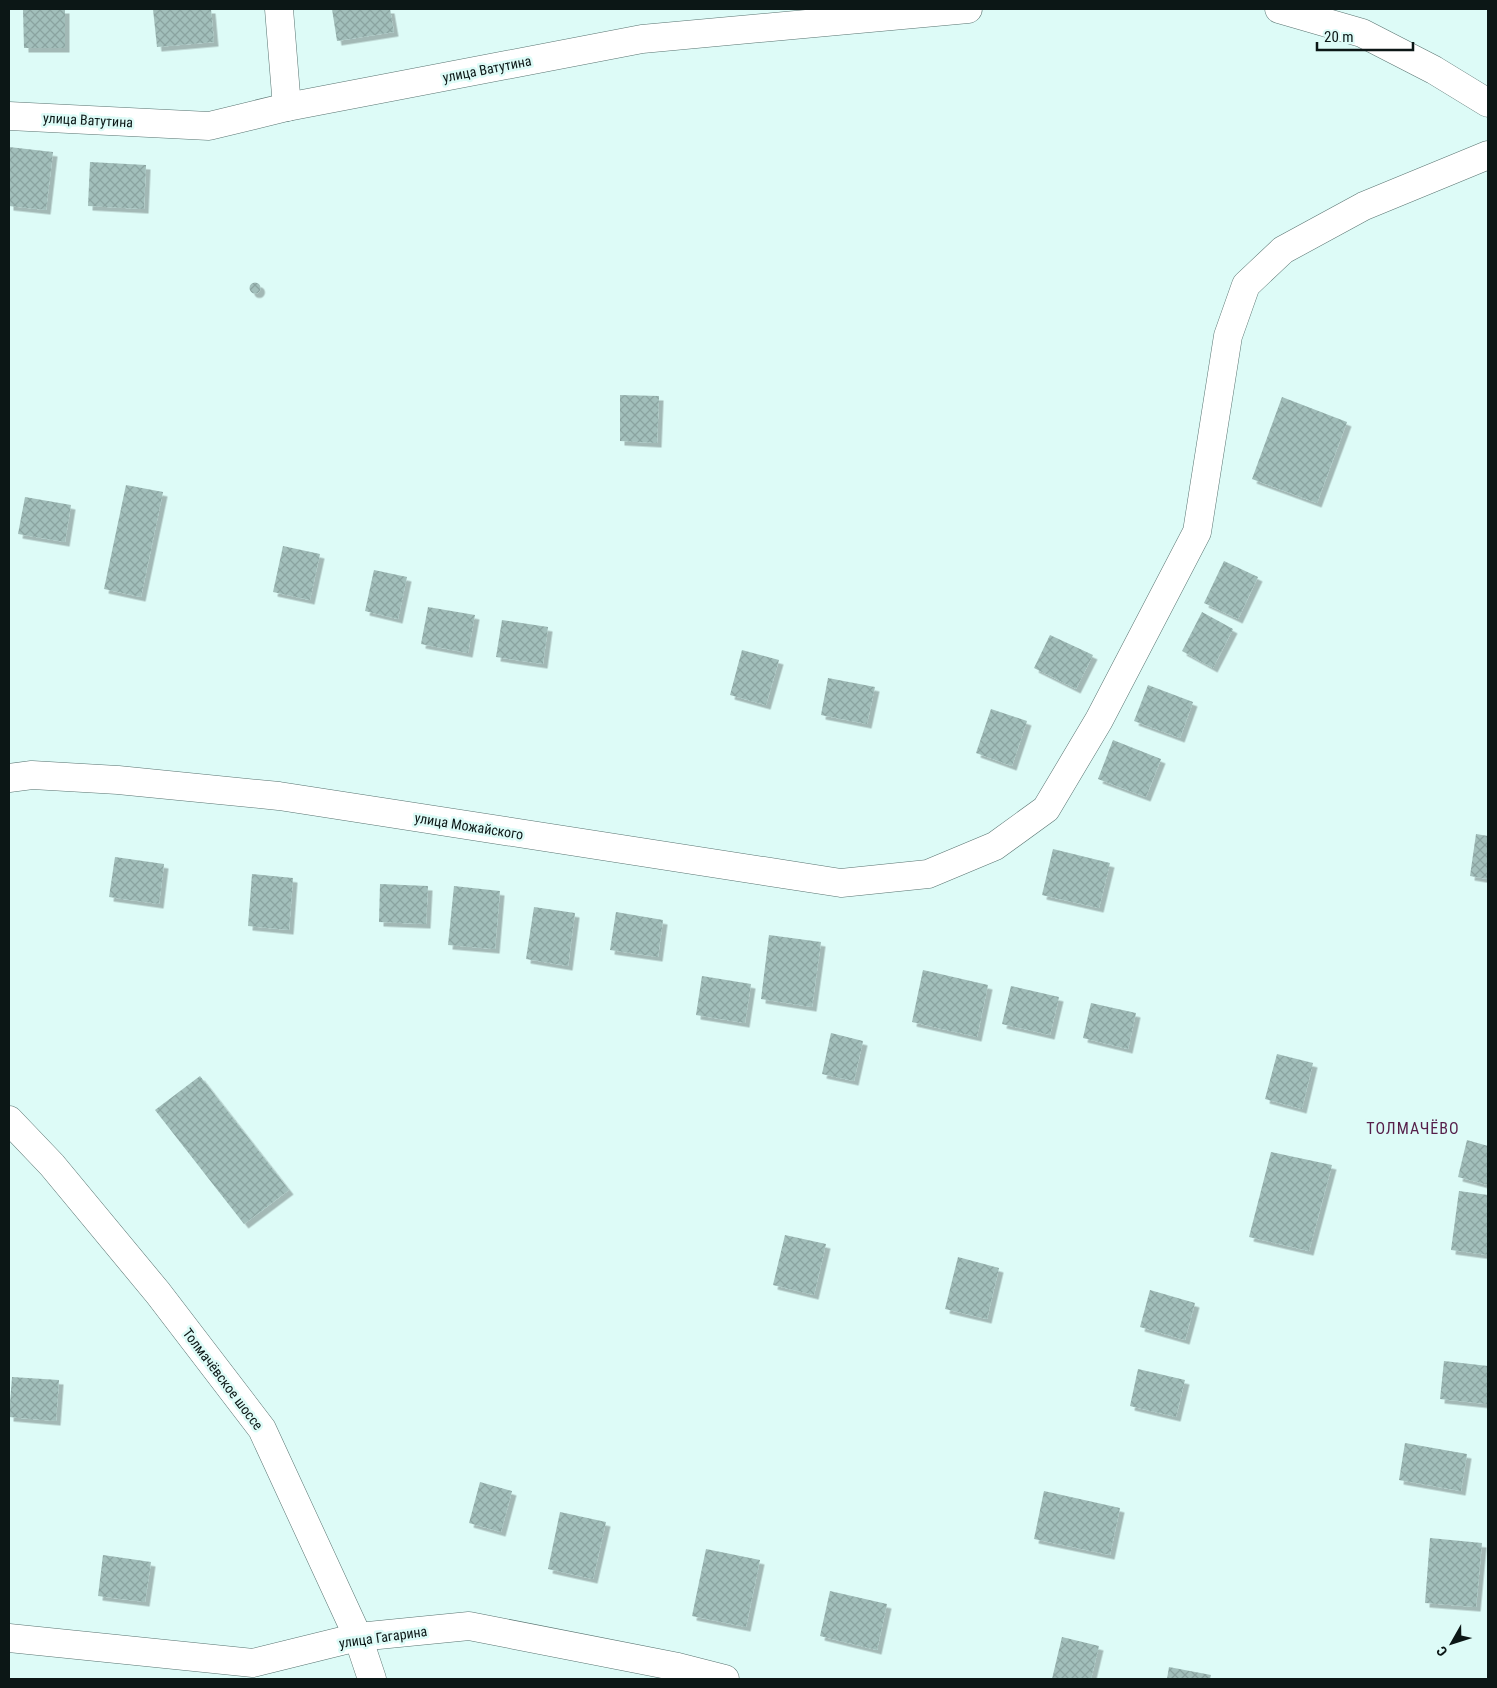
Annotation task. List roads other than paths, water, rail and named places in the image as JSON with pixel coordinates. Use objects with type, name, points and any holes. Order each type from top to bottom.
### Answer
[{"type":"street","points":[[279,9],[287,107]]},
{"type":"street","name":"улица Ватутина","points":[[9,116],[209,126],[287,107],[642,39],[968,9]]},
{"type":"street","points":[[1279,9],[1362,32],[1434,70],[1488,104]]},
{"type":"street","name":"улица Можайского","points":[[9,778],[32,775],[118,780],[279,796],[841,883],[928,874],[995,846],[1046,809],[1100,720],[1197,532],[1228,336],[1246,285],[1283,250],[1364,206],[1488,155]]},
{"type":"street","name":"Толмачёвское шоссе","points":[[9,1120],[52,1165],[152,1286],[262,1429],[358,1637],[372,1679]]},
{"type":"street","name":"улица Гагарина","points":[[9,1638],[253,1663],[358,1637],[469,1626],[678,1667],[725,1679]]},
{"type":"district","name":"ТОЛМАЧЁВО","points":[[1413,1128]]}]
